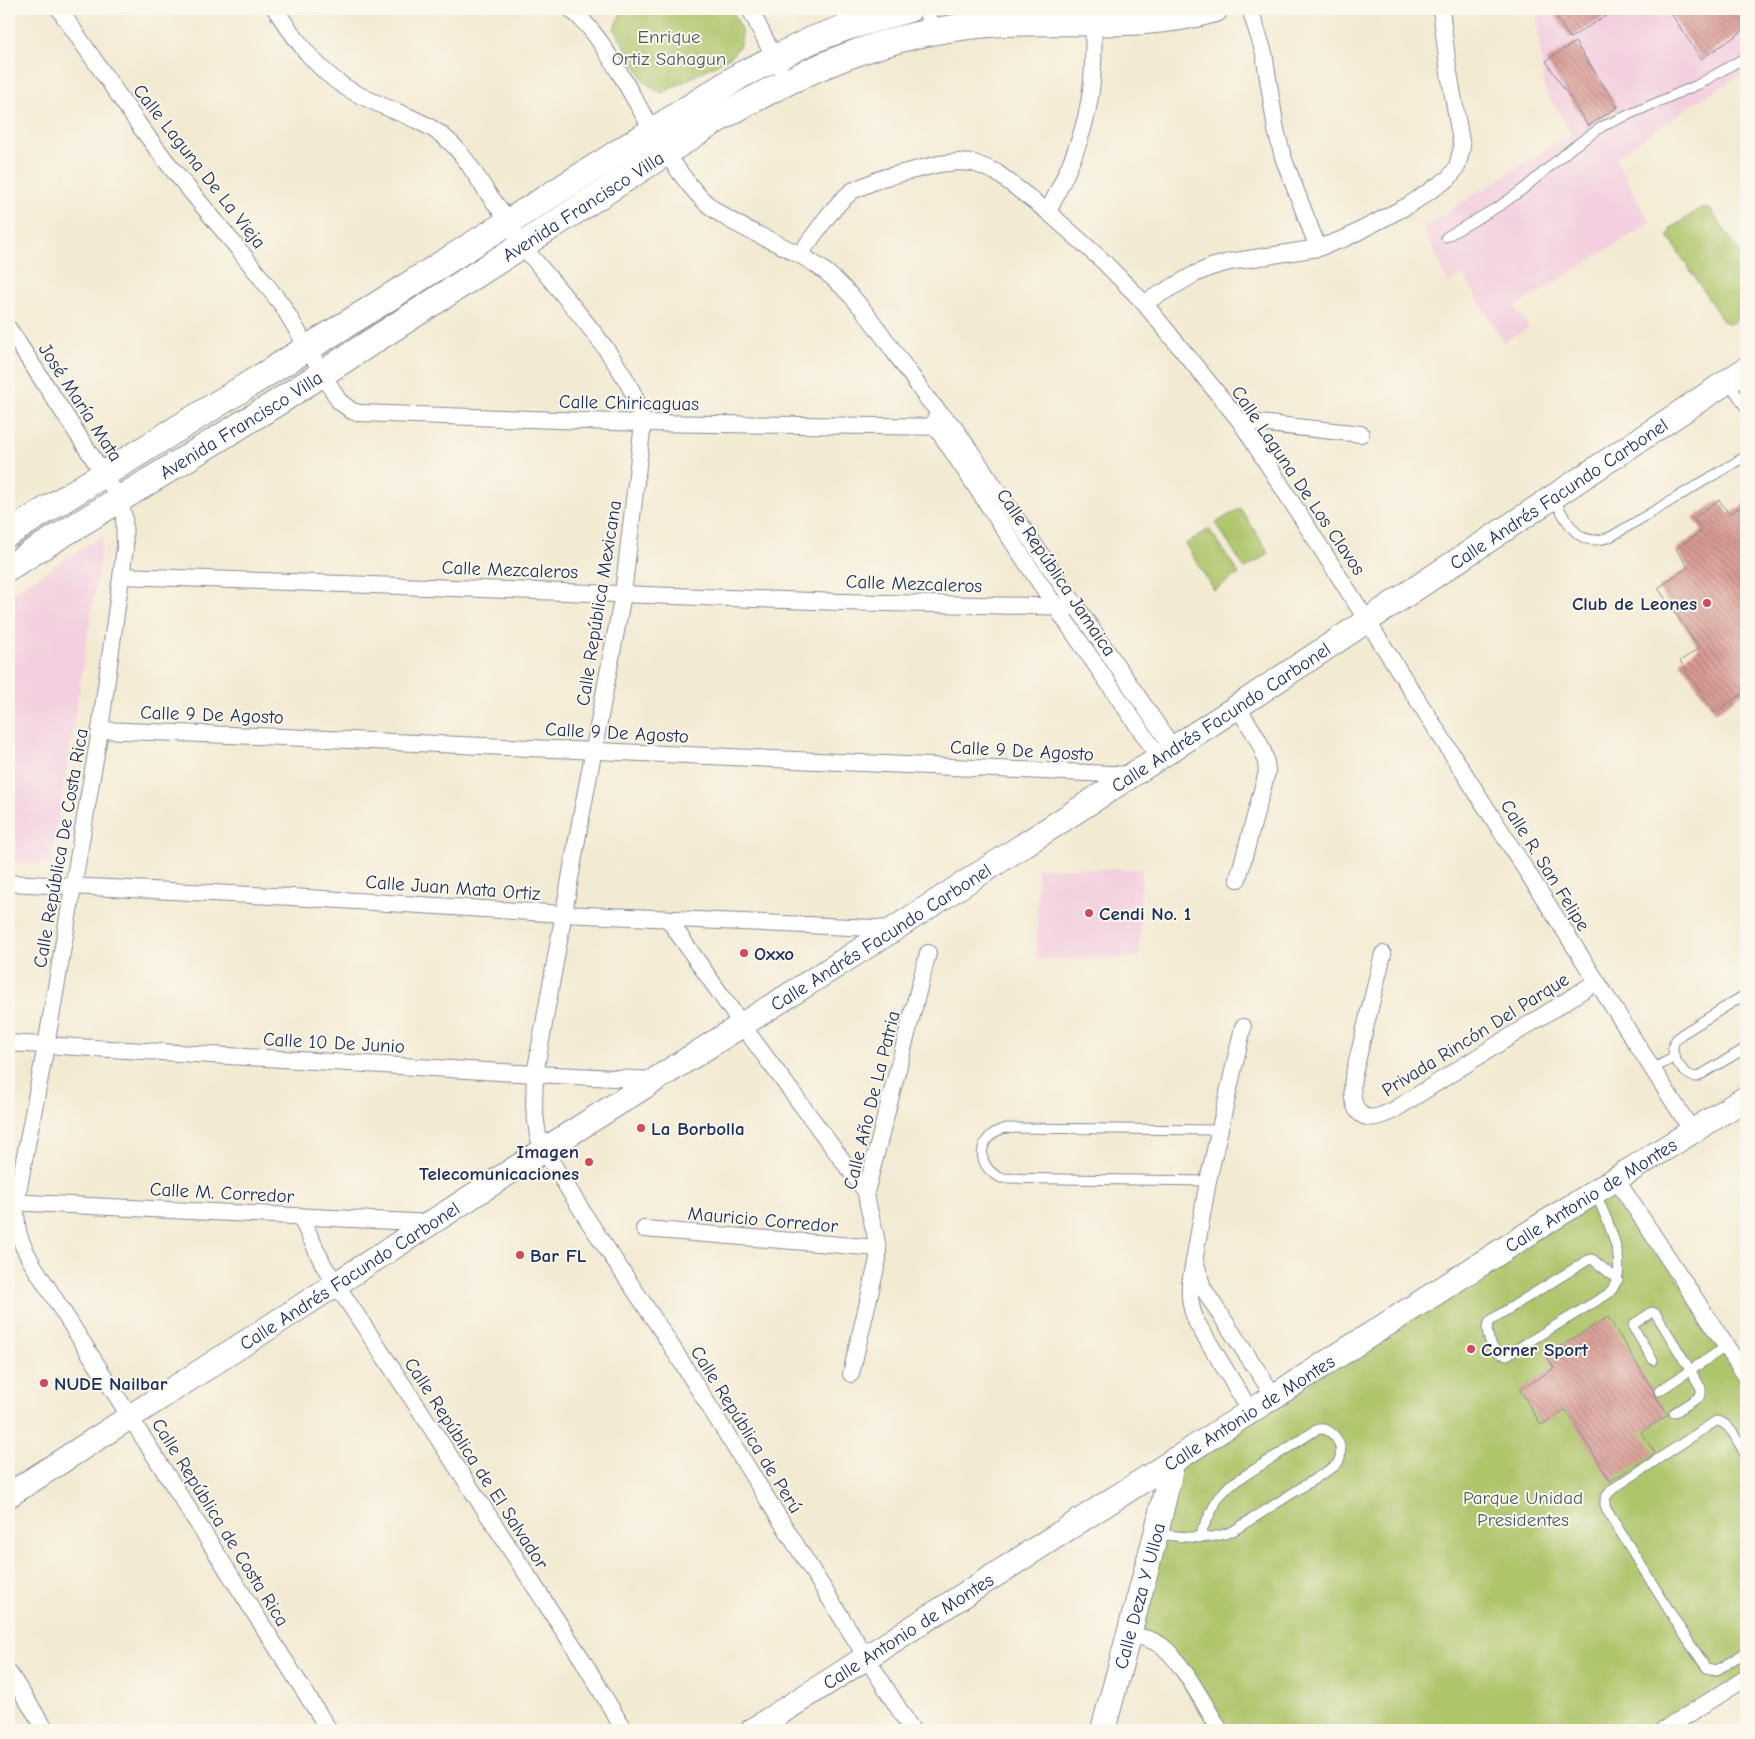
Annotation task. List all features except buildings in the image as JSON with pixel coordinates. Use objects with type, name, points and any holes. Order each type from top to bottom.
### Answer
[{"type":"main road","name":"Avenida Francisco Villa","points":[[9,567],[275,404],[715,121],[781,70],[812,40],[844,28],[909,9]]},
{"type":"main road","name":"Avenida Francisco Villa","points":[[9,533],[309,348],[734,80],[838,58],[904,37],[929,20],[989,24],[1094,16],[1163,19],[1215,9]]},
{"type":"main road","name":"Calle Andrés Facundo Carbonel","points":[[9,1494],[1132,775],[1737,375]]},
{"type":"main road","name":"Calle Antonio de Montes","points":[[753,1730],[1173,1460],[1746,1098]]},
{"type":"main road","name":"Calle Deza Y Ulloa","points":[[1102,1730],[1156,1534],[1173,1460]]},
{"type":"street","name":"Calle Laguna De La Vieja","points":[[59,9],[139,125],[194,198],[282,304],[323,372]]},
{"type":"street","name":"Calle República Mexicana","points":[[275,9],[291,34],[310,58],[328,75],[346,88],[412,117],[444,137],[468,163],[522,244],[590,326],[618,366],[637,402],[643,423],[623,594],[535,1074],[534,1114],[538,1136],[544,1150]]},
{"type":"street","name":"Calle República Jamaica","points":[[570,9],[588,26],[603,46],[686,181],[711,207],[725,217],[800,254],[827,272],[852,296],[866,313],[932,405],[954,426],[1076,607],[1166,752]]},
{"type":"street","points":[[750,9],[781,70]]},
{"type":"street","points":[[1250,9],[1264,53],[1276,130],[1283,157],[1318,248]]},
{"type":"street","points":[[1144,303],[1189,277],[1211,267],[1229,262],[1318,248],[1346,238],[1409,204],[1449,178],[1457,167],[1462,147],[1448,67],[1441,9]]},
{"type":"street","points":[[1048,212],[1072,159],[1088,109],[1091,87],[1094,16]]},
{"type":"street","name":"Calle Laguna De Los Clavos","points":[[800,254],[840,202],[852,191],[882,178],[939,164],[958,162],[974,163],[996,172],[1048,212],[1103,261],[1144,303],[1240,421],[1368,620]]},
{"type":"street","name":"José María Mata","points":[[9,329],[119,498]]},
{"type":"street","name":"Calle Chiricaguas","points":[[323,372],[339,401],[352,411],[359,413],[643,423],[954,426]]},
{"type":"street","name":"Calle República Jamaica","points":[[932,405],[936,427],[1056,607],[1166,752]]},
{"type":"street","points":[[1240,421],[1361,434]]},
{"type":"street","name":"Calle República De Costa Rica","points":[[12,1202],[46,1046],[100,730],[122,576],[126,532],[119,498]]},
{"type":"street","name":"Calle Mezcaleros","points":[[122,576],[623,594],[1076,607]]},
{"type":"street","name":"Calle R. San Felipe","points":[[1368,620],[1692,1131]]},
{"type":"street","points":[[1237,707],[1257,736],[1263,749],[1267,772],[1238,879]]},
{"type":"street","name":"Calle 9 De Agosto","points":[[100,730],[594,750],[1132,775]]},
{"type":"street","name":"Calle Juan Mata Ortiz","points":[[9,883],[292,897],[564,914],[894,929]]},
{"type":"street","points":[[668,918],[742,1025],[866,1192]]},
{"type":"street","name":"Calle Año De La Patria","points":[[851,1374],[878,1268],[878,1248],[867,1207],[866,1192],[928,953]]},
{"type":"street","name":"Privada Rincón Del Parque","points":[[1383,954],[1351,1092],[1354,1106],[1362,1115],[1368,1118],[1383,1115],[1394,1110],[1596,982]]},
{"type":"street","points":[[1243,1027],[1208,1181],[1190,1284],[1191,1307],[1197,1323],[1251,1412]]},
{"type":"street","name":"Calle 10 De Junio","points":[[9,1043],[656,1080]]},
{"type":"street","name":"Calle República de Perú","points":[[544,1150],[589,1222],[662,1331],[865,1658],[912,1730]]},
{"type":"street","points":[[1616,1179],[1746,1376]]},
{"type":"street","name":"Calle M. Corredor","points":[[12,1202],[433,1223]]},
{"type":"street","name":"Calle República de Costa Rica","points":[[12,1202],[16,1226],[23,1247],[330,1730]]},
{"type":"street","name":"Calle República de El Salvador","points":[[300,1216],[324,1266],[420,1409],[582,1659],[624,1730]]},
{"type":"street","name":"Mauricio Corredor","points":[[644,1229],[878,1248]]},
{"type":"street","points":[[1194,1257],[1203,1288],[1274,1396]]},
{"type":"street","points":[[1129,1634],[1153,1641],[1171,1654],[1220,1730]]},
{"type":"street","points":[[9,1673],[46,1730]]},
{"type":"street","points":[[1664,1730],[1746,1678]]},
{"type":"lane","points":[[1446,237],[1501,205],[1522,190],[1585,137],[1603,126],[1697,85],[1746,57]]},
{"type":"lane","points":[[1737,375],[1746,409]]},
{"type":"lane","points":[[1552,498],[1578,535],[1586,540],[1602,541],[1746,456]]},
{"type":"lane","points":[[1746,994],[1677,1038],[1673,1047],[1675,1057],[1685,1073],[1689,1076],[1697,1077],[1746,1048]]},
{"type":"lane","points":[[1652,1069],[1675,1057]]},
{"type":"lane","points":[[1208,1181],[1001,1178],[994,1175],[984,1163],[982,1156],[983,1147],[992,1134],[1006,1128],[1219,1130]]},
{"type":"lane","points":[[1595,1192],[1618,1257],[1618,1280],[1614,1289],[1507,1355],[1502,1355],[1495,1350],[1491,1343],[1486,1328],[1497,1316],[1588,1260],[1592,1259],[1618,1280]]},
{"type":"lane","points":[[1653,1360],[1633,1327],[1634,1324],[1652,1312],[1656,1314],[1701,1388],[1701,1394],[1674,1413]]},
{"type":"lane","points":[[1659,1391],[1727,1346]]},
{"type":"lane","points":[[1746,1456],[1725,1423],[1716,1421],[1614,1488],[1605,1497],[1604,1502],[1606,1509],[1707,1668],[1717,1670],[1746,1652]]},
{"type":"lane","points":[[1156,1534],[1198,1538],[1224,1535],[1232,1531],[1335,1466],[1342,1457],[1337,1440],[1326,1429],[1316,1430],[1230,1485],[1218,1498],[1198,1538]]},
{"type":"shaded area","points":[[1536,9],[1746,9],[1746,72],[1702,98],[1615,158],[1650,223],[1515,307],[1529,328],[1503,342],[1463,274],[1449,284],[1423,227],[1572,134],[1545,91]]},
{"type":"shaded area","points":[[104,535],[51,864],[9,862],[9,595]]},
{"type":"shaded area","name":"Cendi No. 1","points":[[1037,868],[1142,869],[1139,957],[1037,959]]},
{"type":"green space","name":"Enrique Ortiz Sahagun","points":[[623,9],[731,9],[741,28],[742,39],[736,51],[730,57],[662,93],[645,82],[614,28]]},
{"type":"green space","points":[[1701,208],[1710,209],[1746,262],[1746,312],[1730,324],[1723,321],[1668,236],[1671,228]]},
{"type":"green space","points":[[1240,508],[1269,553],[1245,569],[1216,523]]},
{"type":"green space","points":[[1209,529],[1239,574],[1214,590],[1185,544]]},
{"type":"green space","name":"Parque Unidad Presidentes","points":[[1616,1185],[1746,1382],[1746,1685],[1675,1730],[1212,1730],[1154,1640],[1131,1630],[1173,1469]]},
{"type":"place","name":"Club de Leones","points":[[1707,603]]},
{"type":"place","name":"Cendi No. 1","points":[[1089,913]]},
{"type":"place","name":"Oxxo","points":[[744,953]]},
{"type":"place","name":"La Borbolla","points":[[641,1128]]},
{"type":"place","name":"Imagen Telecomunicaciones","points":[[589,1162]]},
{"type":"place","name":"Bar FL","points":[[520,1255]]},
{"type":"place","name":"Corner Sport","points":[[1471,1349]]},
{"type":"place","name":"NUDE Nailbar","points":[[44,1383]]}]
